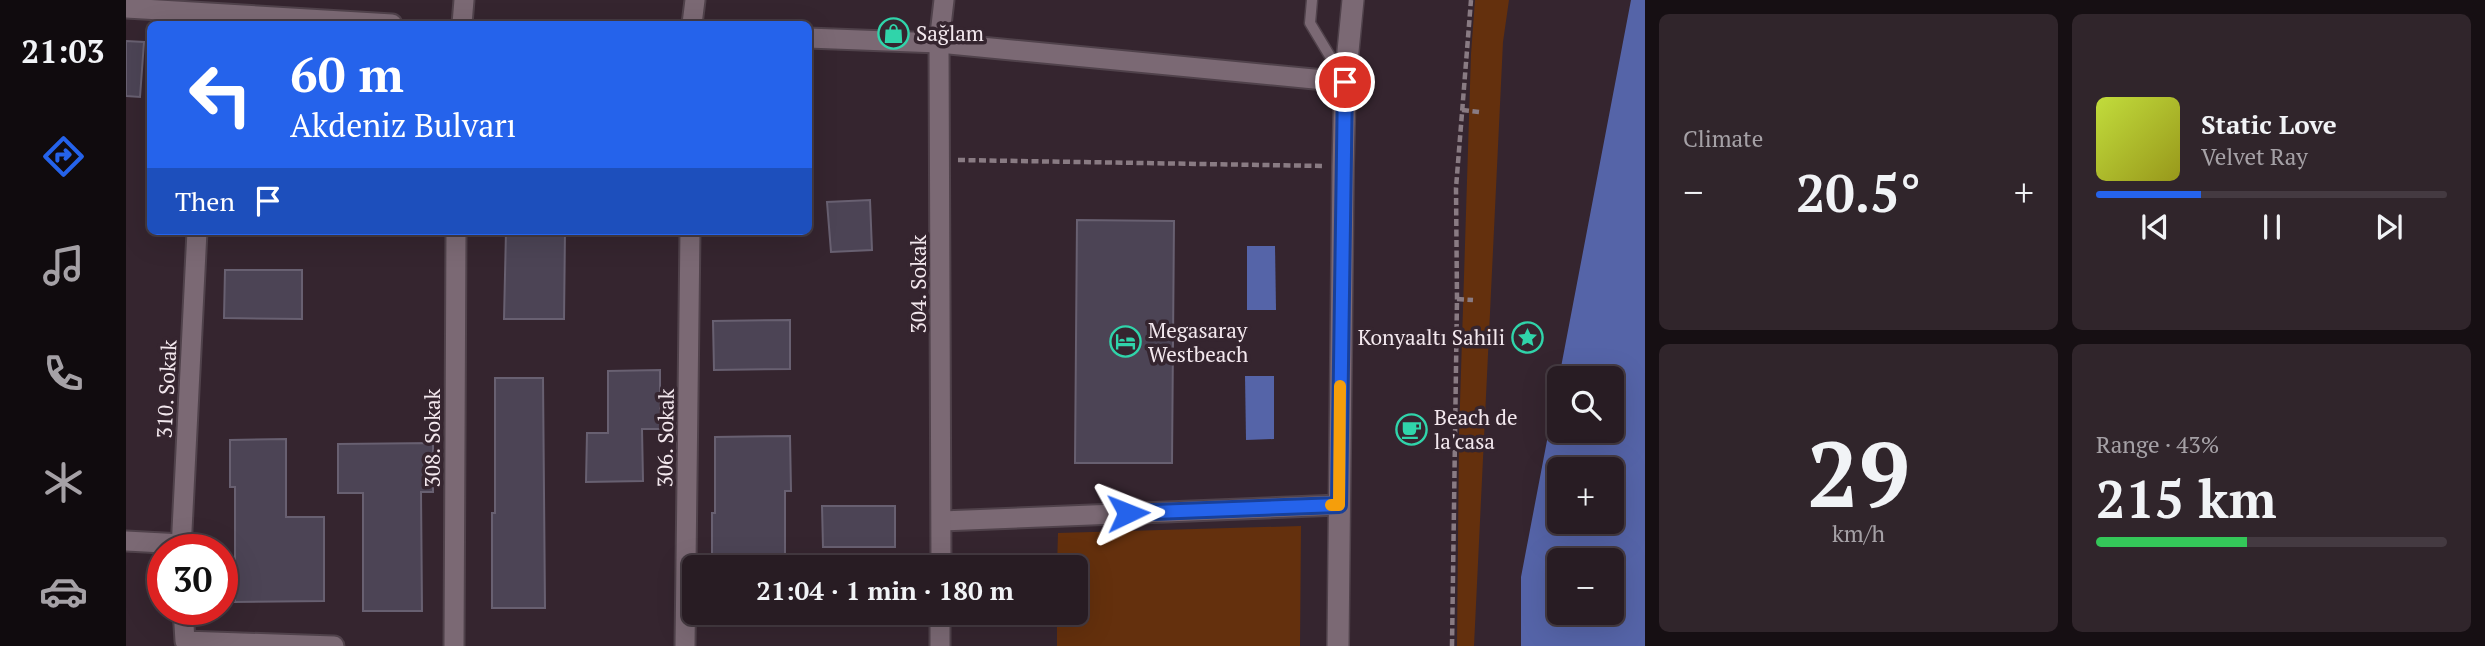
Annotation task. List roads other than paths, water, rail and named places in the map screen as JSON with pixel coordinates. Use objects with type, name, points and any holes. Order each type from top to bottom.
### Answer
[{"type":"main road","points":[[1340,646],[1338,623],[1343,166],[1345,82],[1353,0]]},
{"type":"street","points":[[461,21],[464,0]]},
{"type":"street","points":[[692,21],[695,0]]},
{"type":"street","name":"304. Sokak","points":[[942,555],[939,43],[944,0]]},
{"type":"street","points":[[126,8],[342,21]]},
{"type":"street","points":[[812,38],[939,43],[1345,82]]},
{"type":"street","name":"310. Sokak","points":[[182,534],[197,235]]},
{"type":"street","name":"308. Sokak","points":[[454,646],[456,235]]},
{"type":"street","name":"306. Sokak","points":[[685,646],[690,235]]},
{"type":"street","points":[[943,521],[1339,505]]},
{"type":"street","points":[[126,541],[147,543]]},
{"type":"street","points":[[184,625],[185,641],[334,646]]},
{"type":"street","points":[[940,625],[940,646]]},
{"type":"lane","points":[[1312,0],[1310,23],[1345,82]]},
{"type":"water","points":[[1631,0],[1645,0],[1645,646],[1521,646],[1521,577],[1547,441],[1547,443],[1624,443],[1624,366],[1561,366]]},
{"type":"water","points":[[1247,246],[1275,246],[1276,310],[1247,310]]},
{"type":"water","points":[[1245,376],[1274,376],[1274,439],[1246,440]]},
{"type":"place","name":"Sağlam","points":[[893,33]]},
{"type":"place","name":"Konyaaltı Sahili","points":[[1528,337]]},
{"type":"place","name":"Megasaray Westbeach","points":[[1125,342]]},
{"type":"place","name":"Beach de la'casa","points":[[1411,429]]}]
